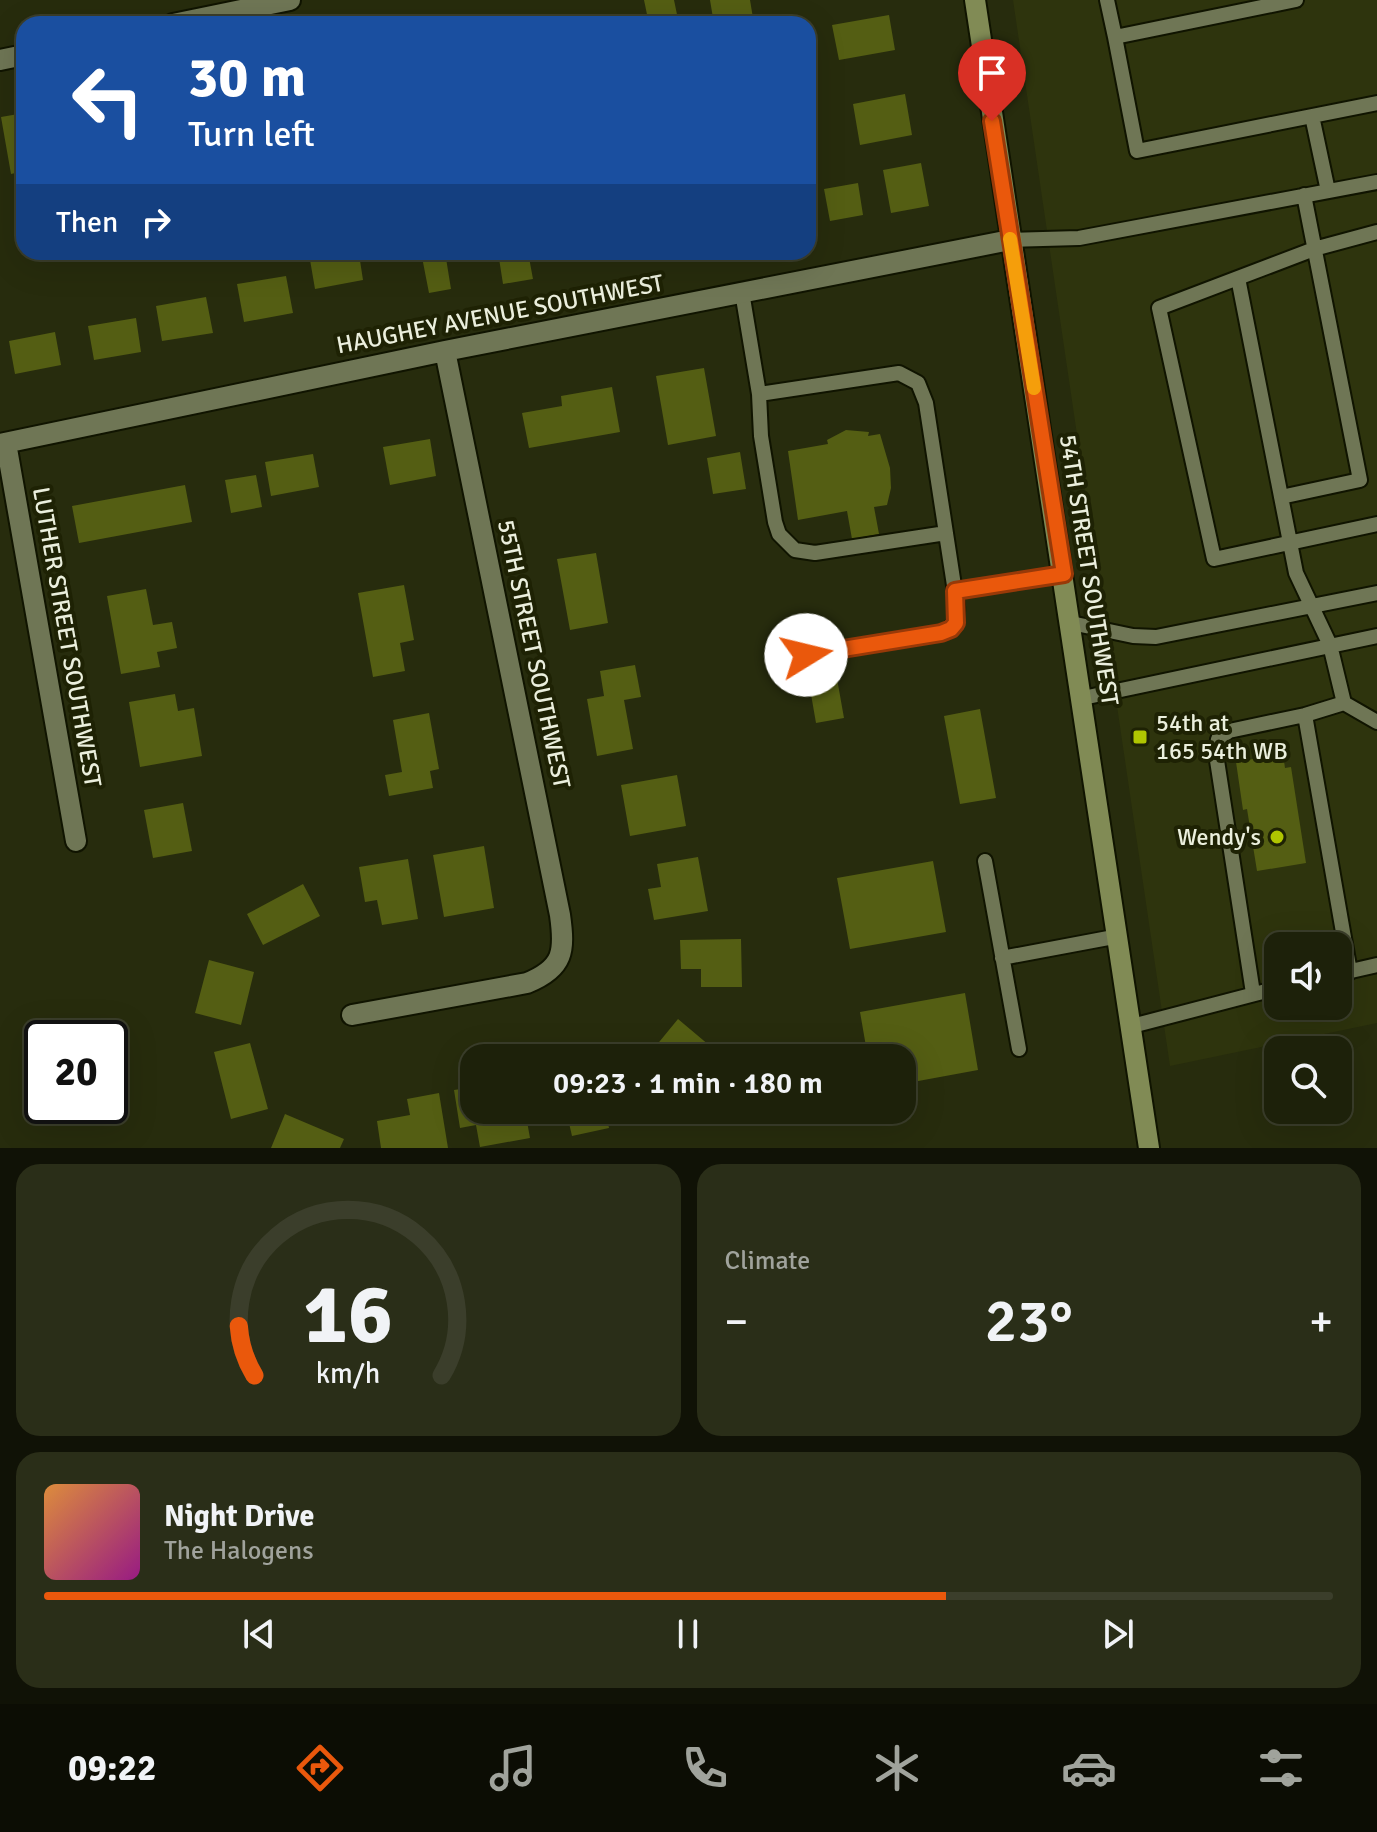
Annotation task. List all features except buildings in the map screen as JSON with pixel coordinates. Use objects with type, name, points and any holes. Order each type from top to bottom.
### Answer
[{"type":"main road","name":"54TH STREET SOUTHWEST","points":[[975,0],[1149,1148]]},
{"type":"street","points":[[212,16],[290,0]]},
{"type":"street","name":"HAUGHEY AVENUE SOUTHWEST","points":[[3,444],[445,351],[1010,240]]},
{"type":"street","name":"55TH STREET SOUTHWEST","points":[[352,1015],[514,986],[540,978],[556,966],[563,943],[560,915],[445,351]]},
{"type":"street","name":"LUTHER STREET SOUTHWEST","points":[[3,444],[76,841]]},
{"type":"lane","points":[[1107,0],[1137,151],[1377,103]]},
{"type":"lane","points":[[1115,37],[1296,0]]},
{"type":"lane","points":[[1312,116],[1328,191]]},
{"type":"lane","points":[[1010,240],[1079,238],[1377,182]]},
{"type":"lane","points":[[1281,497],[1360,480],[1304,195]]},
{"type":"lane","points":[[1377,232],[1314,249],[1159,308],[1214,559],[1377,524]]},
{"type":"lane","points":[[1238,278],[1300,585],[1330,645],[1344,703],[1377,722]]},
{"type":"lane","points":[[742,292],[759,394],[761,436],[779,534],[795,550],[815,553],[946,533]]},
{"type":"lane","points":[[759,394],[888,373],[909,376],[918,383],[926,403],[955,591],[956,623],[951,629],[806,655]]},
{"type":"lane","points":[[955,591],[1064,574]]},
{"type":"lane","points":[[1071,623],[1133,636],[1156,637],[1377,593]]},
{"type":"lane","points":[[1083,698],[1377,636]]},
{"type":"lane","points":[[1253,993],[1216,747],[1222,734],[1344,703]]},
{"type":"lane","points":[[1305,715],[1338,932]]},
{"type":"lane","points":[[985,861],[1019,1049]]},
{"type":"lane","points":[[1002,958],[1119,936]]},
{"type":"lane","points":[[1352,971],[1377,965]]},
{"type":"lane","points":[[1132,1026],[1264,991]]},
{"type":"shaded area","points":[[1013,0],[1377,0],[1377,1023],[1314,1036],[1264,1036],[1264,1046],[1170,1066]]},
{"type":"slow traffic","points":[[1010,239],[1034,388]]},
{"type":"place","name":"54th at 165 54th WB","points":[[1140,737]]},
{"type":"place","name":"Wendy's","points":[[1277,837]]},
{"type":"route","points":[[806,655],[941,633],[956,623],[955,591],[1064,574],[992,121]]}]
